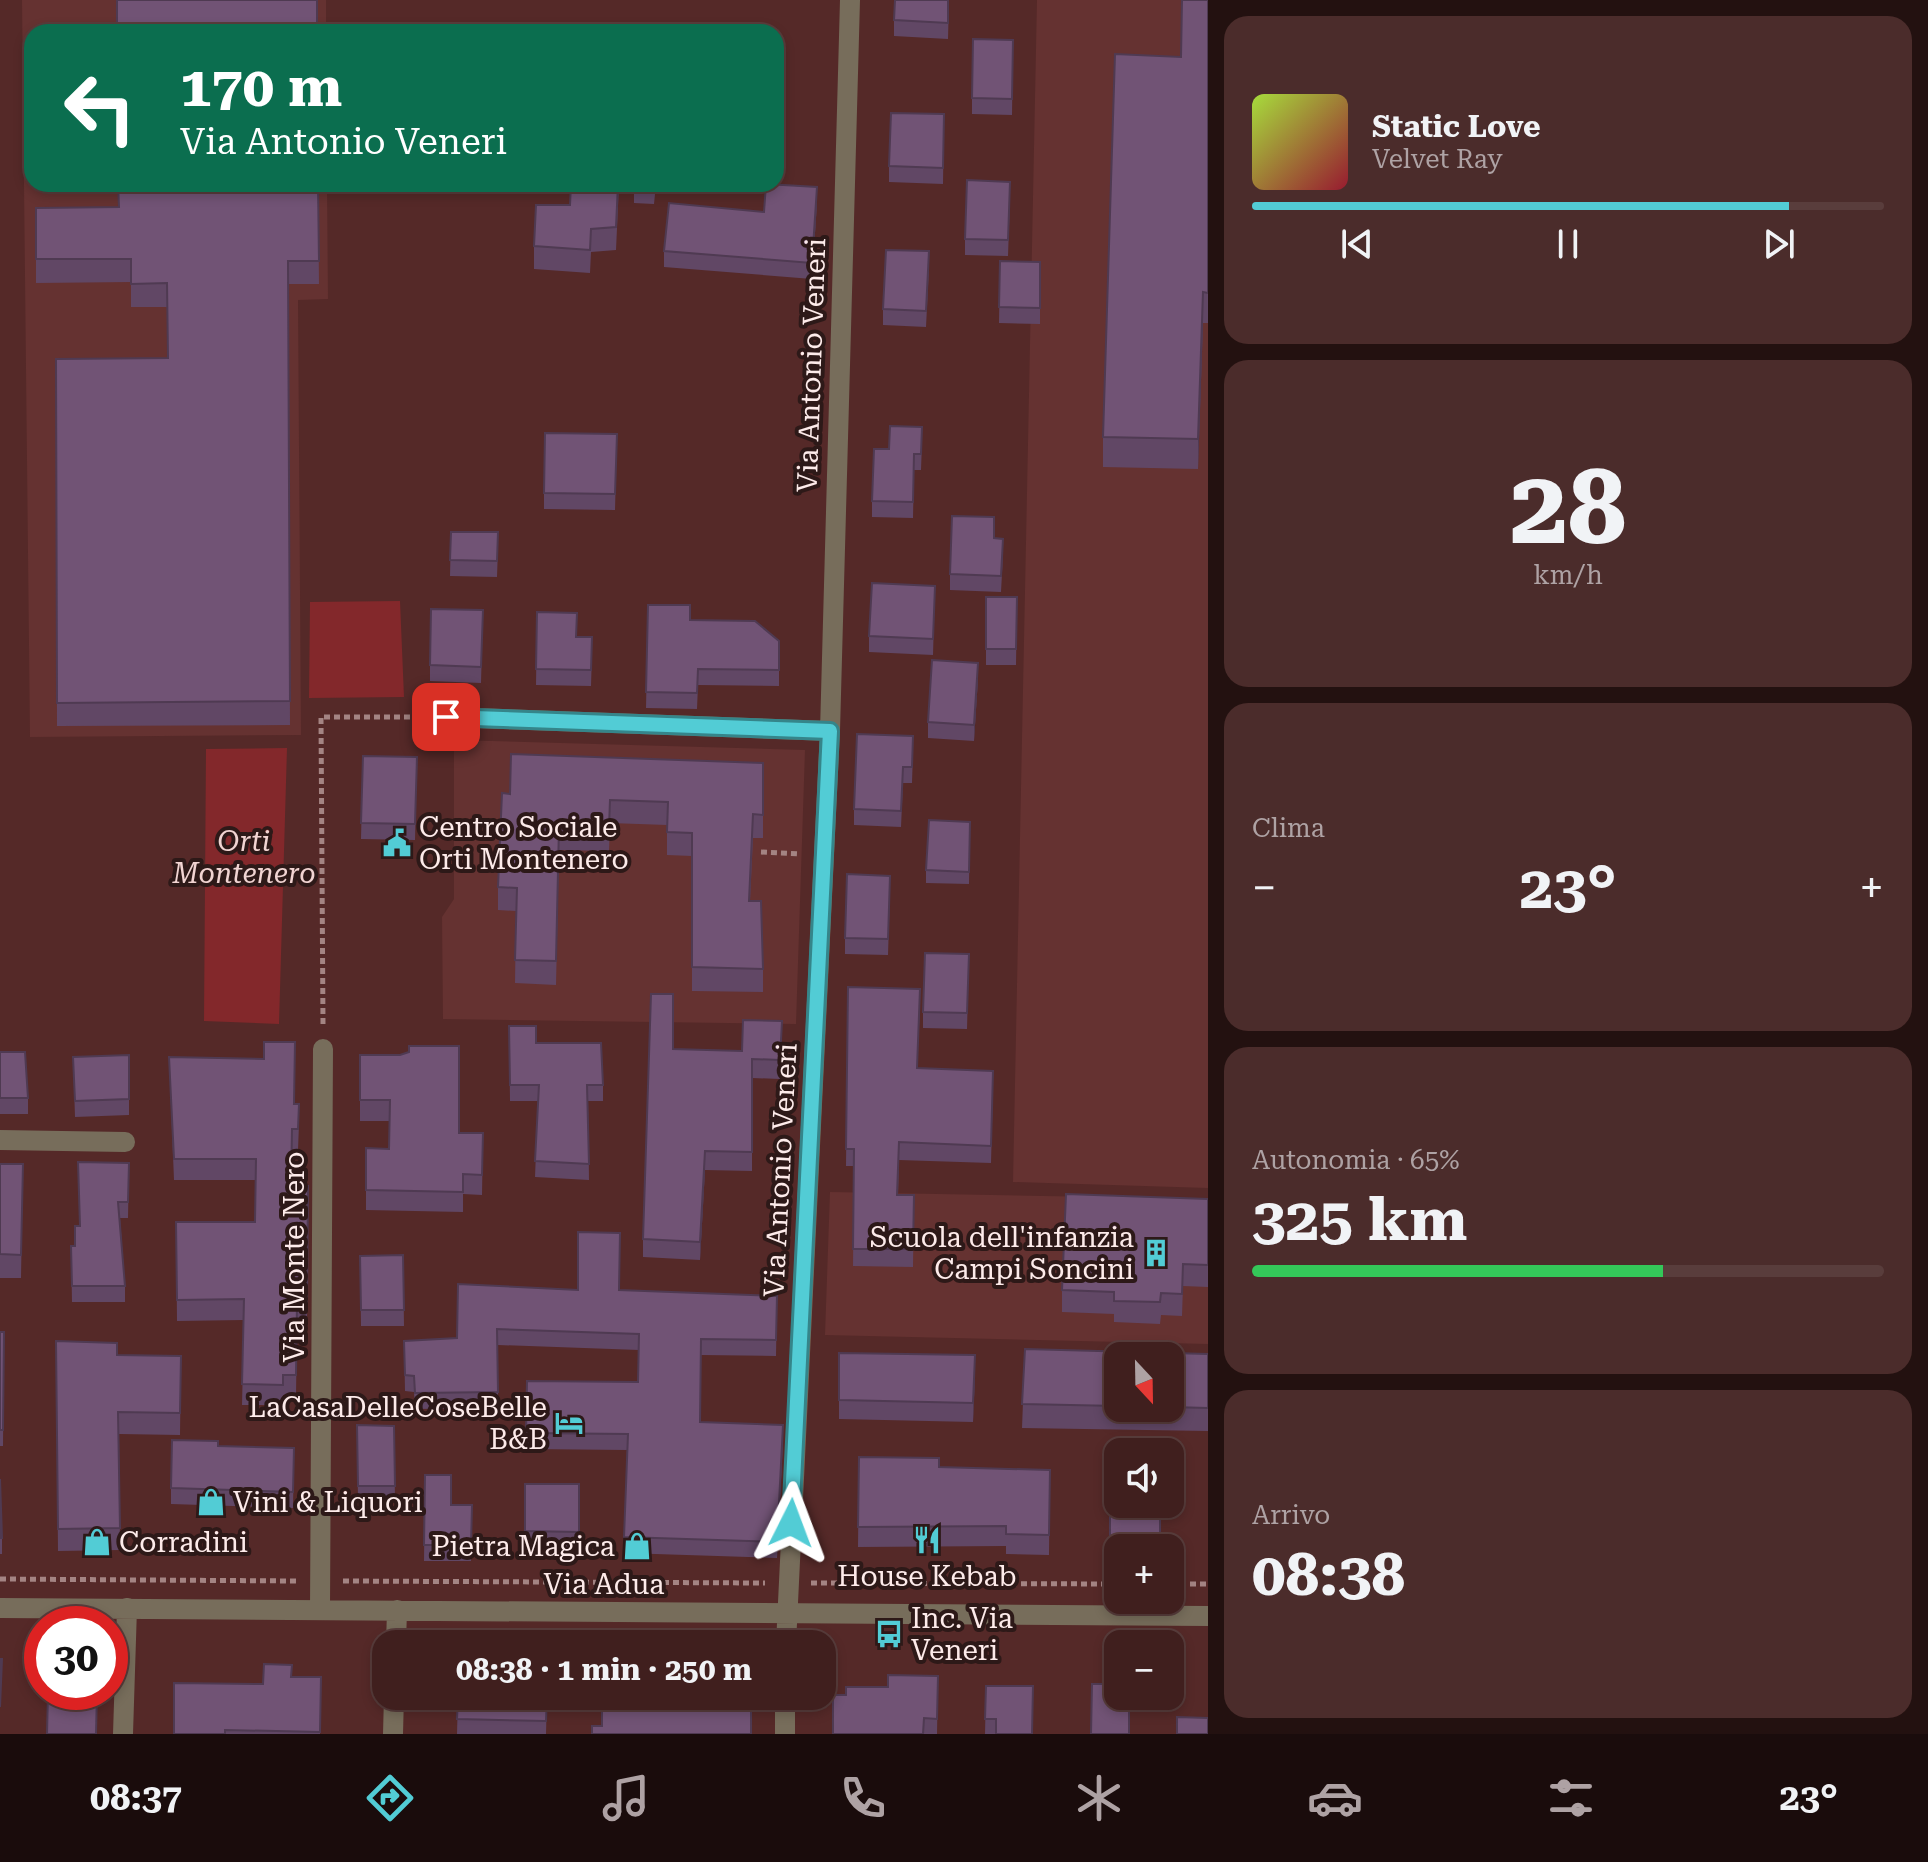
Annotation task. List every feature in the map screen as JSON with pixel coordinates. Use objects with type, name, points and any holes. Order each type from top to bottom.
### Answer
[{"type":"street","name":"Via Antonio Veneri","points":[[786,1630],[830,731],[850,0]]},
{"type":"street","points":[[446,717],[830,731]]},
{"type":"street","name":"Via Monte Nero","points":[[320,1610],[323,1049]]},
{"type":"street","points":[[0,1140],[125,1142]]},
{"type":"street","name":"Via Adua","points":[[0,1608],[24,1608]]},
{"type":"street","name":"Via Adua","points":[[128,1608],[1208,1616]]},
{"type":"street","points":[[396,1630],[397,1610]]},
{"type":"street","points":[[123,1734],[124,1710]]},
{"type":"street","points":[[393,1734],[394,1710]]},
{"type":"street","points":[[785,1710],[785,1734]]},
{"type":"path","points":[[323,1049],[321,717],[446,717]]},
{"type":"path","points":[[761,852],[823,855]]},
{"type":"path","points":[[0,1579],[1104,1584]]},
{"type":"path","points":[[1184,1584],[1208,1584]]},
{"type":"shaded area","points":[[22,0],[326,0],[326,24],[24,24],[24,184]]},
{"type":"shaded area","points":[[1037,0],[1208,0],[1208,1188],[1013,1182]]},
{"type":"shaded area","points":[[24,192],[327,192],[328,299],[298,300],[301,735],[30,737]]},
{"type":"shaded area","points":[[454,740],[805,750],[796,1024],[443,1019],[442,917],[454,899]]},
{"type":"shaded area","points":[[830,1192],[1208,1199],[1208,1344],[825,1335]]},
{"type":"green space","points":[[400,601],[404,697],[309,698],[310,602]]},
{"type":"green space","name":"Orti Montenero","points":[[287,748],[279,1024],[204,1021],[206,749]]},
{"type":"building","points":[[117,0],[317,0],[317,24],[117,24]]},
{"type":"building","points":[[895,0],[948,0],[948,23],[894,20]]},
{"type":"building","points":[[1182,0],[1208,0],[1208,293],[1203,292],[1198,439],[1103,437],[1115,54],[1181,57]]},
{"type":"building","points":[[973,39],[1013,40],[1012,99],[972,98]]},
{"type":"building","points":[[891,113],[944,114],[943,168],[889,166]]},
{"type":"building","points":[[967,180],[1010,182],[1008,240],[965,239]]},
{"type":"building","points":[[784,185],[817,187],[812,263],[664,251],[669,203],[764,212],[765,192],[784,192]]},
{"type":"building","points":[[118,192],[318,192],[319,261],[288,261],[290,701],[57,703],[56,359],[168,358],[167,283],[131,284],[131,259],[36,259],[36,208],[119,207]]},
{"type":"building","points":[[571,192],[618,192],[616,227],[591,229],[590,250],[534,246],[536,205],[570,205]]},
{"type":"building","points":[[886,250],[929,251],[926,311],[883,309]]},
{"type":"building","points":[[1000,261],[1040,262],[1040,308],[999,307]]},
{"type":"building","points":[[890,426],[922,427],[921,454],[914,454],[913,502],[872,501],[874,449],[889,449]]},
{"type":"building","points":[[545,433],[617,434],[615,494],[544,493]]},
{"type":"building","points":[[952,516],[994,517],[994,538],[1003,539],[1001,576],[950,574]]},
{"type":"building","points":[[451,532],[498,532],[497,561],[450,560]]},
{"type":"building","points":[[872,583],[935,586],[933,639],[869,636]]},
{"type":"building","points":[[986,597],[1017,597],[1016,649],[986,649]]},
{"type":"building","points":[[648,605],[690,605],[690,620],[755,621],[779,641],[779,670],[698,669],[697,693],[646,692]]},
{"type":"building","points":[[431,609],[483,610],[481,667],[430,665]]},
{"type":"building","points":[[537,612],[577,613],[576,637],[592,637],[591,670],[536,669]]},
{"type":"building","points":[[932,660],[978,663],[974,725],[928,722]]},
{"type":"building","points":[[857,734],[913,736],[912,767],[903,767],[901,811],[854,809]]},
{"type":"building","points":[[511,754],[763,763],[763,815],[753,814],[749,901],[761,901],[763,969],[692,967],[692,833],[667,832],[668,802],[610,800],[609,828],[559,826],[556,961],[515,960],[517,888],[498,887],[502,793],[510,794]]},
{"type":"building","points":[[363,756],[417,757],[415,824],[361,823]]},
{"type":"building","points":[[929,820],[970,822],[969,872],[926,870]]},
{"type":"building","points":[[847,874],[890,876],[888,939],[845,938]]},
{"type":"building","points":[[925,953],[969,954],[967,1013],[923,1012]]},
{"type":"building","points":[[848,987],[920,989],[917,1068],[993,1071],[991,1146],[899,1142],[897,1195],[914,1195],[913,1249],[853,1249],[854,1149],[846,1149]]},
{"type":"building","points":[[651,994],[673,994],[673,1049],[742,1051],[743,1020],[782,1021],[780,1060],[752,1059],[752,1152],[705,1151],[700,1242],[643,1239]]},
{"type":"building","points":[[509,1026],[536,1026],[536,1043],[601,1043],[603,1085],[587,1085],[589,1164],[535,1161],[539,1085],[510,1085]]},
{"type":"building","points":[[264,1042],[295,1042],[294,1104],[299,1104],[298,1129],[292,1129],[291,1186],[308,1186],[307,1303],[297,1303],[296,1375],[283,1375],[283,1385],[242,1384],[244,1299],[177,1300],[176,1222],[255,1222],[256,1159],[174,1159],[169,1057],[264,1059]]},
{"type":"building","points":[[409,1046],[459,1046],[459,1133],[483,1133],[482,1175],[463,1174],[463,1192],[366,1190],[366,1148],[389,1149],[390,1100],[360,1100],[360,1055],[400,1055],[409,1052]]},
{"type":"building","points":[[0,1052],[25,1052],[28,1098],[0,1098]]},
{"type":"building","points":[[129,1055],[129,1099],[75,1101],[73,1057]]},
{"type":"building","points":[[78,1162],[129,1163],[128,1202],[118,1202],[125,1286],[72,1286],[71,1246],[75,1246],[75,1226],[80,1226]]},
{"type":"building","points":[[0,1164],[23,1164],[21,1255],[0,1254]]},
{"type":"building","points":[[1066,1194],[1208,1199],[1208,1265],[1183,1264],[1182,1294],[1161,1293],[1160,1302],[1114,1301],[1114,1292],[1062,1290]]},
{"type":"building","points":[[578,1232],[620,1233],[619,1290],[777,1296],[776,1340],[701,1339],[700,1422],[783,1425],[777,1542],[624,1537],[628,1434],[526,1433],[527,1381],[638,1382],[639,1334],[497,1329],[498,1392],[415,1393],[414,1376],[405,1375],[404,1341],[457,1338],[458,1284],[578,1290]]},
{"type":"building","points":[[403,1255],[404,1310],[361,1310],[360,1256]]},
{"type":"building","points":[[0,1332],[4,1332],[3,1430],[0,1430]]},
{"type":"building","points":[[56,1341],[117,1343],[117,1355],[181,1356],[180,1413],[118,1412],[120,1528],[58,1529]]},
{"type":"building","points":[[1025,1349],[1104,1351],[1104,1406],[1022,1404]]},
{"type":"building","points":[[839,1353],[975,1355],[973,1403],[839,1400]]},
{"type":"building","points":[[1184,1353],[1208,1354],[1208,1408],[1184,1407]]},
{"type":"building","points":[[357,1425],[394,1426],[395,1486],[358,1486]]},
{"type":"building","points":[[172,1440],[218,1441],[218,1446],[294,1448],[293,1492],[171,1488]]},
{"type":"building","points":[[859,1457],[939,1458],[939,1467],[1050,1470],[1049,1535],[1006,1534],[1006,1526],[858,1527]]},
{"type":"building","points":[[425,1475],[451,1475],[451,1505],[472,1505],[471,1545],[424,1545]]},
{"type":"building","points":[[0,1479],[2,1538],[0,1538]]},
{"type":"building","points":[[525,1484],[579,1484],[579,1532],[525,1531]]},
{"type":"building","points":[[1110,1518],[1160,1518],[1160,1534],[1110,1534]]},
{"type":"building","points":[[0,1659],[2,1659],[0,1707]]},
{"type":"building","points":[[264,1664],[292,1665],[291,1677],[321,1677],[320,1732],[225,1730],[225,1734],[174,1734],[174,1683],[263,1684]]},
{"type":"building","points":[[888,1675],[938,1676],[937,1719],[924,1718],[923,1734],[833,1734],[836,1695],[846,1695],[846,1687],[888,1687]]},
{"type":"building","points":[[1092,1684],[1104,1684],[1104,1710],[1129,1710],[1129,1734],[1091,1734]]},
{"type":"building","points":[[986,1686],[1033,1686],[1032,1734],[996,1734],[996,1719],[985,1719]]},
{"type":"building","points":[[48,1710],[97,1710],[96,1734],[47,1734]]},
{"type":"building","points":[[457,1710],[546,1710],[546,1721],[457,1719]]},
{"type":"building","points":[[602,1710],[751,1710],[751,1734],[592,1734],[592,1726],[602,1726]]},
{"type":"building","points":[[1177,1717],[1208,1718],[1208,1734],[1177,1734]]},
{"type":"place","name":"Centro Sociale Orti Montenero","points":[[397,843]]},
{"type":"place","name":"Scuola dell'infanzia Campi Soncini","points":[[1156,1253]]},
{"type":"place","name":"LaCasaDelleCoseBelle B&B","points":[[569,1423]]},
{"type":"place","name":"Vini & Liquori","points":[[211,1502]]},
{"type":"place","name":"House Kebab","points":[[927,1540]]},
{"type":"place","name":"Corradini","points":[[97,1542]]},
{"type":"place","name":"Pietra Magica","points":[[637,1546]]},
{"type":"place","name":"Inc. Via Veneri","points":[[889,1634]]},
{"type":"route","points":[[446,717],[830,731],[791,1523]]}]
